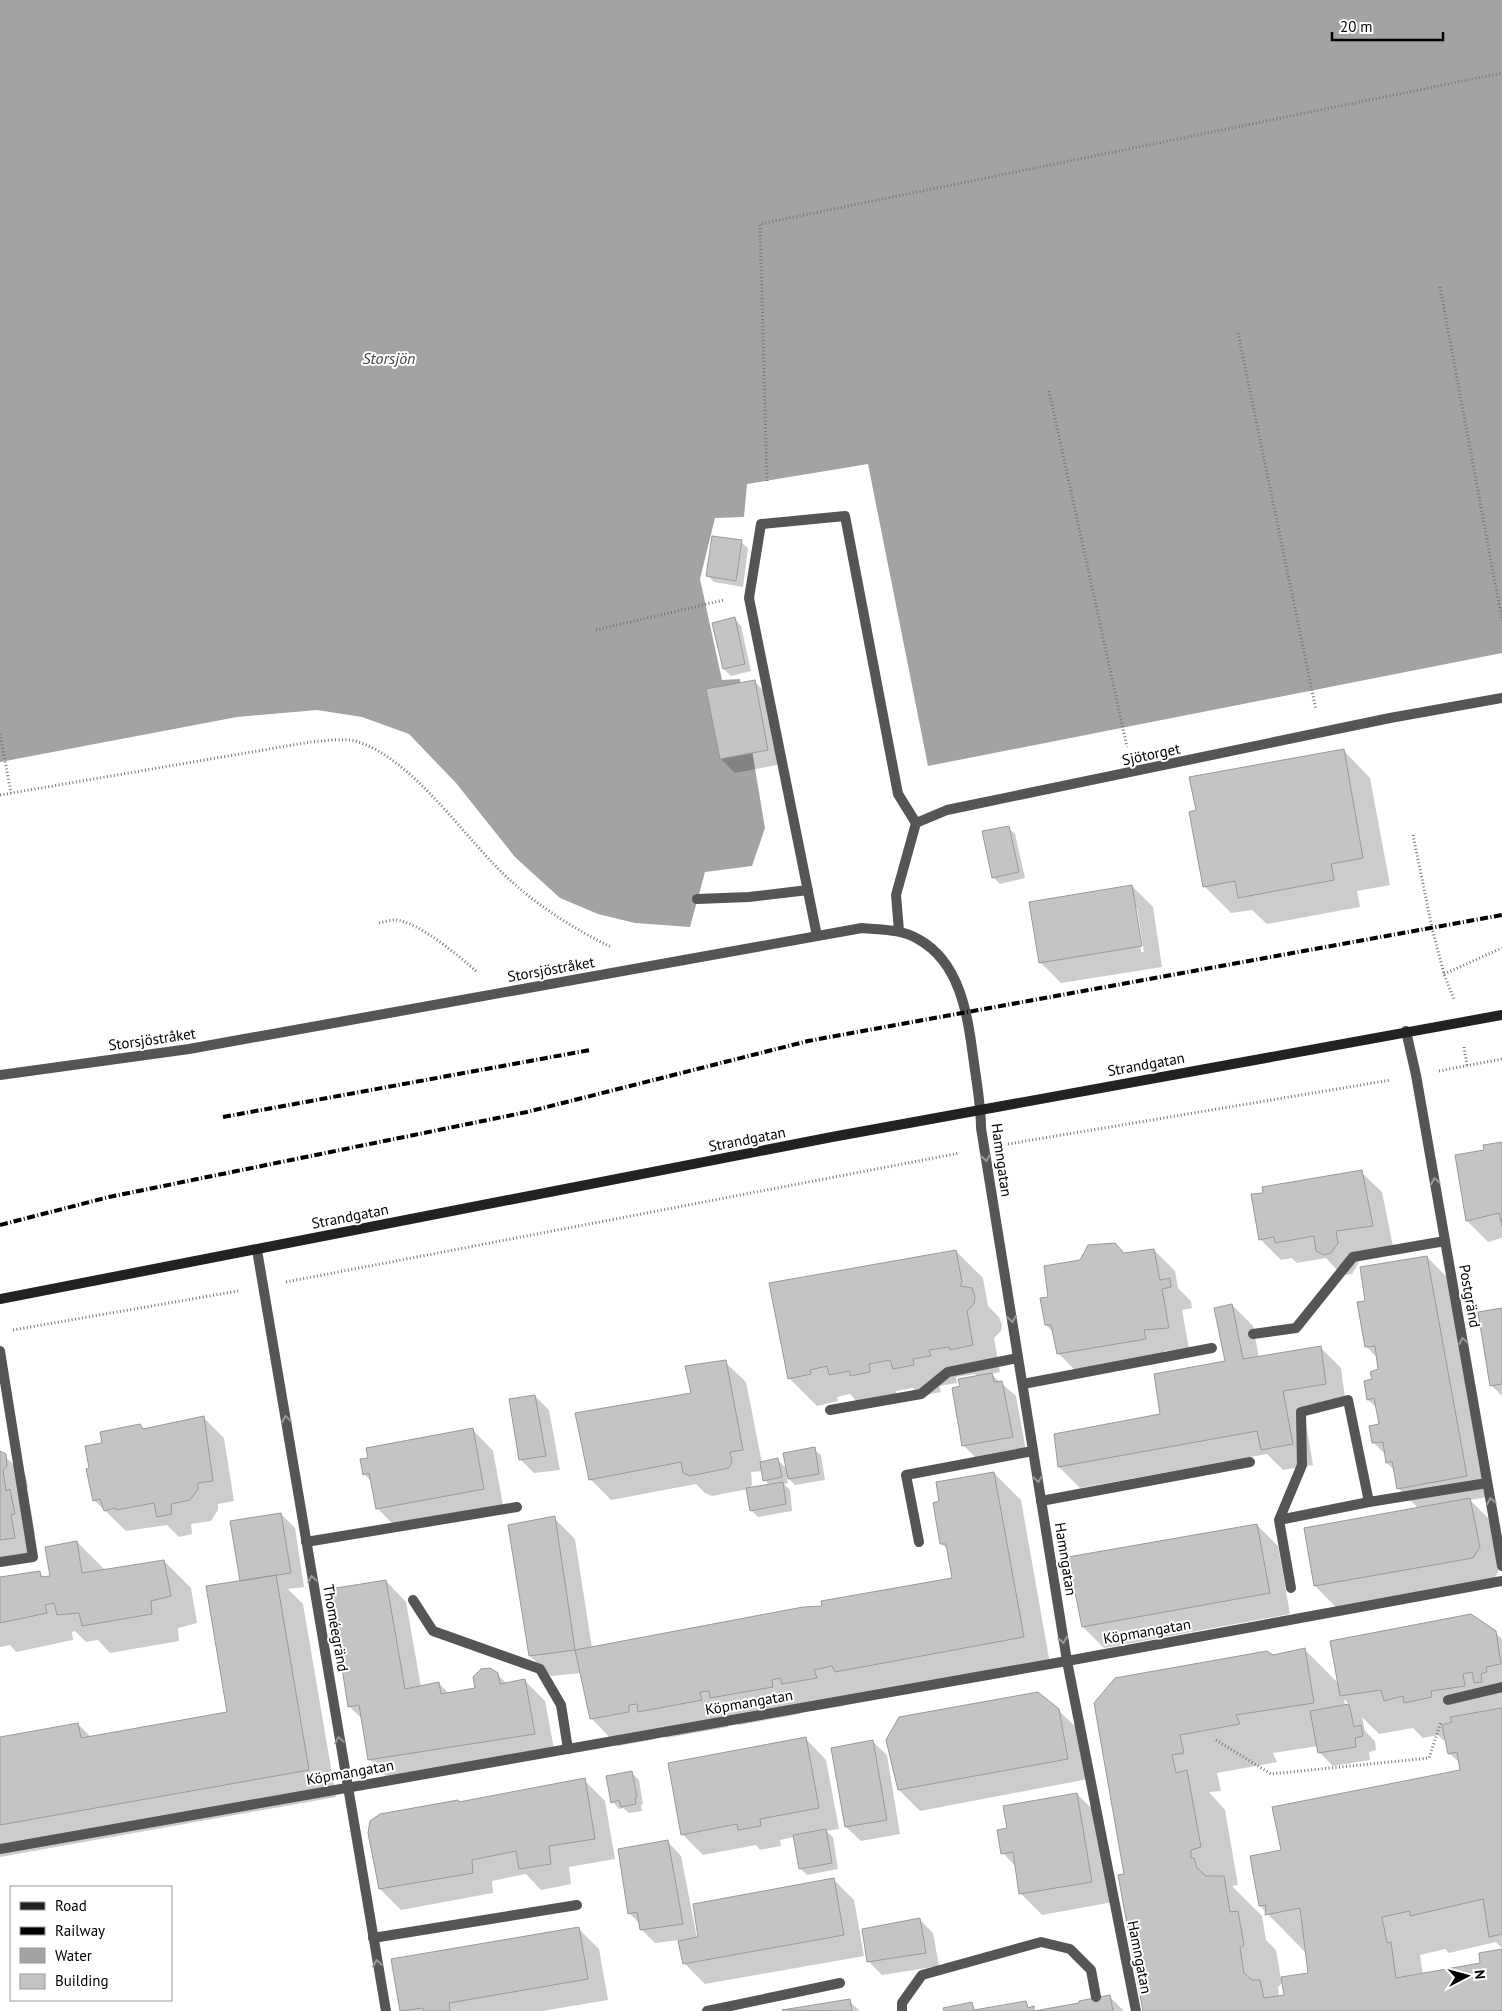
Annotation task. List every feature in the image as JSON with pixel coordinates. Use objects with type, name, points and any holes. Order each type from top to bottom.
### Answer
[{"type":"main road","name":"Strandgatan","points":[[0,1299],[981,1110],[1502,1015]]},
{"type":"street","points":[[817,936],[749,598],[761,524],[845,516],[898,794],[916,823],[896,896],[900,931]]},
{"type":"street","name":"Sjötorget","points":[[916,823],[947,810],[1390,718],[1502,698]]},
{"type":"street","points":[[697,899],[749,897],[808,890]]},
{"type":"street","name":"Storsjöstråket","points":[[0,1075],[189,1050],[862,928],[900,931],[919,939],[940,955],[954,979],[967,1011],[981,1110]]},
{"type":"street","name":"Postgränd","points":[[1406,1031],[1416,1076],[1502,1566]]},
{"type":"street","name":"Hamngatan","points":[[981,1110],[985,1148],[1067,1661],[1136,2011]]},
{"type":"street","points":[[1253,1334],[1296,1328],[1353,1257],[1445,1241]]},
{"type":"street","name":"Thoméegränd","points":[[257,1250],[386,2011]]},
{"type":"street","points":[[1022,1384],[1212,1348]]},
{"type":"street","points":[[0,1350],[33,1557],[0,1562]]},
{"type":"street","points":[[830,1410],[921,1394],[948,1372],[1018,1358]]},
{"type":"street","points":[[1291,1588],[1279,1520],[1302,1465],[1301,1412],[1348,1400],[1369,1502]]},
{"type":"street","points":[[919,1542],[906,1475],[1033,1451]]},
{"type":"street","points":[[1041,1501],[1250,1462]]},
{"type":"street","points":[[1279,1520],[1369,1502],[1487,1483]]},
{"type":"street","points":[[306,1542],[517,1508]]},
{"type":"street","name":"Köpmangatan","points":[[0,1849],[1067,1661],[1502,1581]]},
{"type":"street","points":[[413,1600],[433,1631],[540,1669],[561,1704],[568,1749]]},
{"type":"street","points":[[1448,1700],[1502,1687]]},
{"type":"street","points":[[373,1938],[577,1906]]},
{"type":"street","points":[[902,2011],[902,2003],[922,1975],[1041,1942],[1070,1949],[1091,1970],[1096,1997]]},
{"type":"street","points":[[707,2011],[840,1983]]},
{"type":"path","points":[[767,480],[760,224],[1502,73]]},
{"type":"path","points":[[1440,287],[1502,620]]},
{"type":"path","points":[[1238,333],[1312,690]]},
{"type":"path","points":[[1048,391],[1122,728]]},
{"type":"path","points":[[596,630],[738,597],[749,598]]},
{"type":"path","points":[[0,734],[11,793]]},
{"type":"path","points":[[0,795],[310,742],[354,740],[383,753],[421,786],[512,882],[539,903],[616,950]]},
{"type":"path","points":[[1413,836],[1432,928],[1444,974],[1452,990],[1460,1022],[1467,1066]]},
{"type":"path","points":[[379,923],[395,920],[432,936],[501,993]]},
{"type":"path","points":[[1444,974],[1502,948]]},
{"type":"path","points":[[10,1331],[264,1287],[985,1148],[1416,1076],[1502,1059]]},
{"type":"path","points":[[1216,1740],[1270,1774],[1429,1758],[1448,1700]]},
{"type":"water","name":"Storsjön","points":[[0,0],[1502,0],[1502,653],[928,766],[868,464],[747,484],[744,517],[715,518],[700,579],[722,680],[740,679],[765,828],[752,866],[705,872],[690,927],[635,923],[598,914],[560,898],[515,857],[456,783],[409,734],[362,717],[317,710],[237,717],[0,762]]},
{"type":"building","points":[[712,536],[742,540],[736,581],[706,576]]},
{"type":"building","points":[[735,617],[745,664],[723,669],[712,623]]},
{"type":"building","points":[[755,680],[768,750],[720,759],[706,689]]},
{"type":"building","points":[[1344,749],[1363,858],[1331,864],[1334,880],[1238,898],[1235,881],[1203,887],[1189,812],[1196,810],[1189,777]]},
{"type":"building","points":[[1009,826],[1019,872],[992,878],[982,831]]},
{"type":"building","points":[[1132,885],[1142,946],[1039,963],[1029,902]]},
{"type":"building","points":[[1502,1142],[1502,1226],[1499,1213],[1466,1221],[1455,1155],[1484,1150],[1483,1145]]},
{"type":"building","points":[[1362,1170],[1373,1226],[1336,1231],[1338,1243],[1331,1253],[1324,1255],[1316,1251],[1314,1236],[1275,1243],[1274,1237],[1259,1240],[1251,1194],[1263,1193],[1262,1187]]},
{"type":"building","points":[[1115,1243],[1124,1253],[1154,1249],[1160,1280],[1170,1278],[1171,1287],[1162,1289],[1169,1328],[1144,1330],[1146,1339],[1057,1354],[1051,1325],[1045,1325],[1040,1298],[1048,1297],[1044,1266],[1080,1260],[1088,1245]]},
{"type":"building","points":[[956,1250],[962,1282],[960,1286],[972,1288],[975,1297],[974,1304],[967,1311],[973,1345],[950,1350],[949,1347],[929,1350],[931,1356],[913,1359],[914,1365],[893,1369],[890,1360],[869,1364],[870,1372],[850,1376],[850,1371],[829,1375],[827,1366],[810,1370],[811,1374],[788,1379],[769,1283]]},
{"type":"building","points":[[1427,1256],[1467,1476],[1397,1489],[1392,1461],[1386,1463],[1383,1442],[1372,1443],[1369,1426],[1379,1424],[1374,1398],[1367,1400],[1364,1381],[1372,1379],[1370,1372],[1378,1369],[1375,1346],[1365,1347],[1357,1302],[1365,1301],[1360,1267]]},
{"type":"building","points":[[1232,1304],[1243,1359],[1321,1346],[1326,1384],[1283,1391],[1293,1444],[1261,1450],[1257,1431],[1058,1467],[1054,1434],[1160,1414],[1154,1374],[1225,1361],[1214,1308]]},
{"type":"building","points":[[1502,1308],[1502,1384],[1490,1386],[1478,1312]]},
{"type":"building","points":[[726,1360],[743,1450],[730,1452],[732,1462],[729,1468],[690,1476],[683,1473],[681,1462],[589,1480],[575,1413],[691,1393],[685,1366]]},
{"type":"building","points":[[992,1373],[994,1382],[1002,1381],[1013,1437],[962,1446],[952,1388],[960,1386],[958,1379]]},
{"type":"building","points":[[535,1395],[546,1456],[519,1460],[509,1399]]},
{"type":"building","points":[[204,1416],[213,1481],[198,1483],[198,1489],[190,1500],[171,1504],[172,1514],[157,1517],[154,1503],[104,1511],[100,1499],[93,1501],[86,1469],[89,1468],[85,1446],[102,1443],[100,1432],[140,1424],[143,1429]]},
{"type":"building","points":[[473,1428],[484,1489],[376,1509],[369,1473],[363,1475],[360,1459],[368,1458],[366,1448]]},
{"type":"building","points":[[815,1447],[819,1474],[788,1479],[783,1453]]},
{"type":"building","points":[[0,1451],[6,1454],[7,1466],[3,1470],[6,1491],[10,1489],[15,1514],[11,1515],[15,1538],[0,1540]]},
{"type":"building","points":[[778,1458],[782,1477],[763,1481],[760,1462]]},
{"type":"building","points":[[994,1472],[1024,1637],[835,1672],[832,1666],[814,1670],[817,1678],[782,1684],[780,1678],[772,1680],[773,1687],[710,1698],[709,1691],[700,1692],[702,1700],[638,1712],[637,1704],[629,1705],[629,1712],[590,1719],[575,1650],[803,1607],[822,1606],[821,1601],[952,1578],[946,1544],[940,1544],[933,1503],[939,1501],[936,1482]]},
{"type":"building","points":[[783,1482],[786,1504],[750,1511],[746,1488]]},
{"type":"building","points":[[1470,1498],[1480,1547],[1473,1558],[1314,1586],[1304,1528]]},
{"type":"building","points":[[281,1513],[291,1573],[240,1581],[230,1521]]},
{"type":"building","points":[[555,1516],[575,1650],[529,1656],[508,1525]]},
{"type":"building","points":[[1257,1524],[1270,1593],[1082,1627],[1068,1557]]},
{"type":"building","points":[[77,1541],[82,1573],[164,1560],[171,1596],[151,1601],[152,1614],[82,1626],[79,1613],[57,1615],[54,1603],[45,1605],[47,1613],[0,1623],[0,1577],[40,1571],[41,1577],[50,1576],[45,1547]]},
{"type":"building","points":[[276,1575],[309,1770],[0,1825],[0,1737],[78,1723],[81,1738],[227,1712],[206,1586]]},
{"type":"building","points":[[386,1580],[405,1689],[439,1682],[441,1694],[475,1688],[473,1677],[481,1669],[490,1668],[498,1673],[500,1684],[525,1679],[535,1734],[368,1760],[359,1705],[348,1707],[330,1589]]},
{"type":"building","points":[[1471,1614],[1496,1631],[1501,1664],[1486,1667],[1487,1672],[1481,1674],[1482,1682],[1474,1683],[1472,1672],[1463,1674],[1465,1686],[1431,1691],[1432,1697],[1404,1703],[1403,1696],[1384,1701],[1381,1690],[1340,1696],[1330,1641]]},
{"type":"building","points":[[1305,1648],[1314,1703],[1236,1715],[1240,1724],[1180,1735],[1184,1753],[1172,1755],[1176,1773],[1187,1770],[1201,1847],[1191,1850],[1191,1858],[1194,1858],[1197,1868],[1206,1876],[1224,1876],[1230,1912],[1238,1911],[1244,1945],[1240,1948],[1244,1973],[1252,1980],[1260,1980],[1264,1998],[1284,1995],[1281,1977],[1308,1973],[1300,1908],[1265,1915],[1266,1905],[1259,1906],[1250,1856],[1281,1850],[1272,1807],[1460,1770],[1457,1752],[1448,1754],[1442,1725],[1452,1722],[1450,1717],[1502,1708],[1502,1934],[1489,1937],[1483,1899],[1410,1916],[1410,1911],[1382,1917],[1387,1943],[1391,1942],[1396,1978],[1480,1963],[1479,1953],[1502,1949],[1502,2011],[1143,2011],[1118,1875],[1124,1874],[1094,1703],[1115,1678],[1267,1651],[1273,1655]]},
{"type":"building","points":[[1038,1692],[1059,1709],[1068,1759],[898,1790],[886,1740],[899,1717]]},
{"type":"building","points":[[1349,1704],[1354,1727],[1361,1725],[1363,1736],[1355,1738],[1356,1747],[1318,1753],[1310,1711]]},
{"type":"building","points":[[806,1737],[819,1808],[760,1819],[761,1826],[738,1830],[737,1824],[681,1835],[668,1763]]},
{"type":"building","points":[[873,1740],[887,1820],[845,1827],[831,1748]]},
{"type":"building","points":[[632,1771],[637,1797],[635,1798],[636,1804],[621,1807],[619,1800],[611,1803],[606,1776]]},
{"type":"building","points":[[585,1778],[595,1839],[549,1846],[551,1864],[519,1869],[516,1851],[472,1860],[473,1873],[379,1889],[368,1833],[370,1821],[380,1814],[458,1800],[459,1802]]},
{"type":"building","points":[[1077,1793],[1092,1882],[1019,1894],[1013,1852],[1001,1854],[997,1830],[1007,1828],[1003,1806]]},
{"type":"building","points":[[826,1829],[832,1863],[799,1869],[793,1835]]},
{"type":"building","points":[[668,1840],[683,1924],[640,1930],[637,1912],[628,1914],[618,1849]]},
{"type":"building","points":[[834,1878],[844,1935],[683,1964],[678,1941],[698,1937],[693,1904]]},
{"type":"building","points":[[920,1918],[926,1953],[867,1962],[862,1929]]},
{"type":"building","points":[[579,1927],[588,1979],[449,2003],[450,2011],[423,2011],[423,2008],[400,2011],[391,1959]]},
{"type":"building","points":[[1110,1995],[1113,2011],[1034,2011]]},
{"type":"building","points":[[850,1999],[852,2011],[782,2010]]},
{"type":"building","points":[[1026,2001],[1028,2008],[1034,2006],[1034,2011],[944,2011],[943,2008],[972,2002],[974,2010]]},
{"type":"railway","points":[[0,1225],[109,1197],[527,1112],[808,1041],[1502,915]]},
{"type":"railway","points":[[223,1117],[590,1050]]}]
